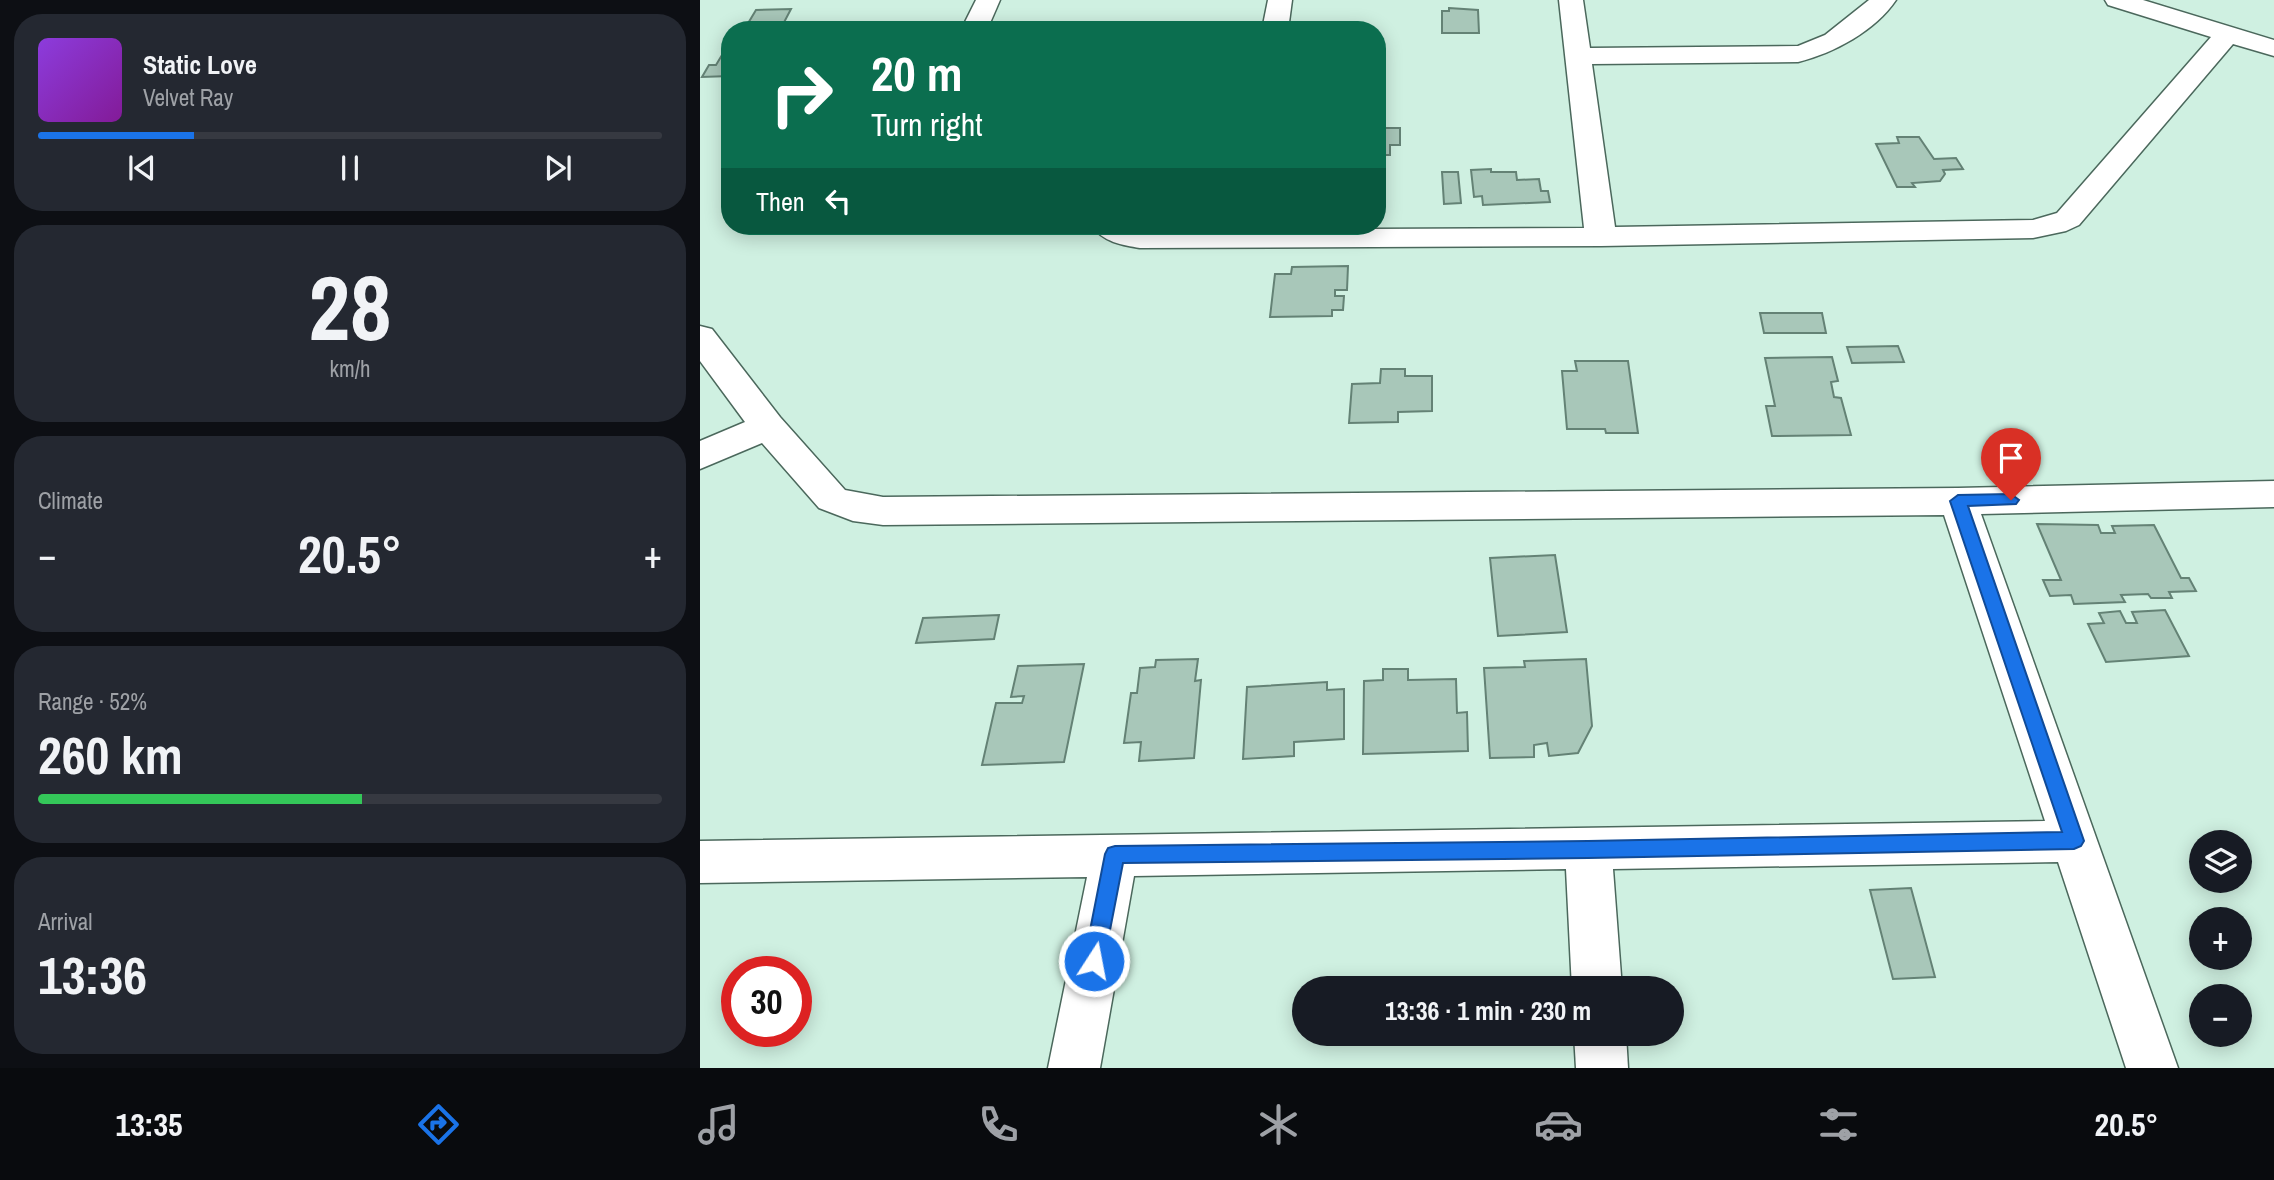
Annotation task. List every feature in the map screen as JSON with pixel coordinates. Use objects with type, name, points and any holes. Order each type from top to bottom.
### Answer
[{"type":"street","points":[[978,21],[988,0]]},
{"type":"street","points":[[1276,21],[1280,0]]},
{"type":"street","points":[[1571,0],[1601,237]]},
{"type":"street","points":[[1579,56],[1798,54],[1830,45],[1884,0]]},
{"type":"street","points":[[2117,0],[2274,48]]},
{"type":"street","points":[[1386,235],[1601,237],[2034,229],[2055,225],[2068,219],[2228,34]]},
{"type":"street","points":[[1122,235],[1140,239],[1209,235]]},
{"type":"street","points":[[700,337],[767,426],[832,499],[853,507],[883,510],[1958,501],[2274,494]]},
{"type":"street","points":[[700,456],[767,426]]},
{"type":"street","points":[[1958,501],[2152,1068]]},
{"type":"street","points":[[700,862],[2074,841]]},
{"type":"street","points":[[1588,850],[1596,976]]},
{"type":"street","points":[[1074,1068],[1115,854]]},
{"type":"street","points":[[1601,1046],[1602,1068]]},
{"type":"building","points":[[1449,8],[1478,10],[1479,33],[1442,33],[1442,11],[1449,11]]},
{"type":"building","points":[[791,9],[785,21],[749,21],[756,10]]},
{"type":"building","points":[[721,57],[721,76],[702,77],[709,65],[716,65]]},
{"type":"building","points":[[1386,128],[1400,128],[1400,145],[1390,145],[1390,155],[1386,155]]},
{"type":"building","points":[[1897,137],[1919,137],[1934,159],[1956,158],[1963,169],[1943,170],[1945,174],[1940,181],[1912,183],[1915,187],[1897,187],[1876,144],[1899,143]]},
{"type":"building","points":[[1491,169],[1491,172],[1516,172],[1517,180],[1539,179],[1541,191],[1548,191],[1550,202],[1483,205],[1482,196],[1474,197],[1471,170]]},
{"type":"building","points":[[1442,172],[1458,172],[1461,203],[1444,204]]},
{"type":"building","points":[[1348,266],[1347,290],[1335,290],[1335,296],[1344,296],[1343,310],[1332,310],[1332,316],[1270,317],[1275,274],[1291,274],[1292,267]]},
{"type":"building","points":[[1760,313],[1822,313],[1826,333],[1764,333]]},
{"type":"building","points":[[1898,346],[1904,362],[1852,363],[1847,347]]},
{"type":"building","points":[[1832,357],[1838,381],[1831,382],[1834,397],[1841,398],[1851,435],[1772,436],[1766,406],[1775,406],[1765,358]]},
{"type":"building","points":[[1575,361],[1628,361],[1638,433],[1606,433],[1605,429],[1567,429],[1562,371],[1577,371]]},
{"type":"building","points":[[1381,369],[1405,369],[1405,376],[1432,376],[1432,411],[1398,412],[1398,422],[1349,423],[1352,384],[1380,383]]},
{"type":"building","points":[[2037,524],[2098,525],[2101,533],[2115,533],[2112,526],[2154,525],[2181,578],[2189,578],[2196,591],[2169,592],[2172,598],[2151,598],[2148,594],[2121,595],[2125,602],[2074,604],[2071,595],[2050,596],[2043,580],[2061,580]]},
{"type":"building","points":[[1555,555],[1567,632],[1498,636],[1490,558]]},
{"type":"building","points":[[2165,610],[2189,656],[2106,662],[2088,624],[2104,623],[2099,613],[2120,611],[2126,623],[2137,623],[2132,612]]},
{"type":"building","points":[[999,615],[994,639],[916,643],[923,618]]},
{"type":"building","points":[[1198,659],[1195,681],[1201,680],[1194,758],[1139,761],[1141,742],[1124,743],[1131,693],[1137,693],[1140,668],[1155,667],[1156,660]]},
{"type":"building","points":[[1586,659],[1592,726],[1578,753],[1549,756],[1547,743],[1534,745],[1534,757],[1490,758],[1484,668],[1525,667],[1524,661]]},
{"type":"building","points":[[1084,664],[1064,762],[982,765],[996,703],[1022,703],[1024,696],[1011,697],[1018,666]]},
{"type":"building","points":[[1383,669],[1408,669],[1408,680],[1456,679],[1457,713],[1467,712],[1468,751],[1363,754],[1364,681],[1383,680]]},
{"type":"building","points":[[1327,682],[1327,690],[1344,689],[1344,739],[1294,742],[1294,756],[1243,759],[1247,687]]},
{"type":"building","points":[[1911,888],[1935,977],[1893,979],[1870,890]]},
{"type":"route","points":[[1094,961],[1115,854],[1588,850],[2074,841],[1958,501],[2011,500]]}]
